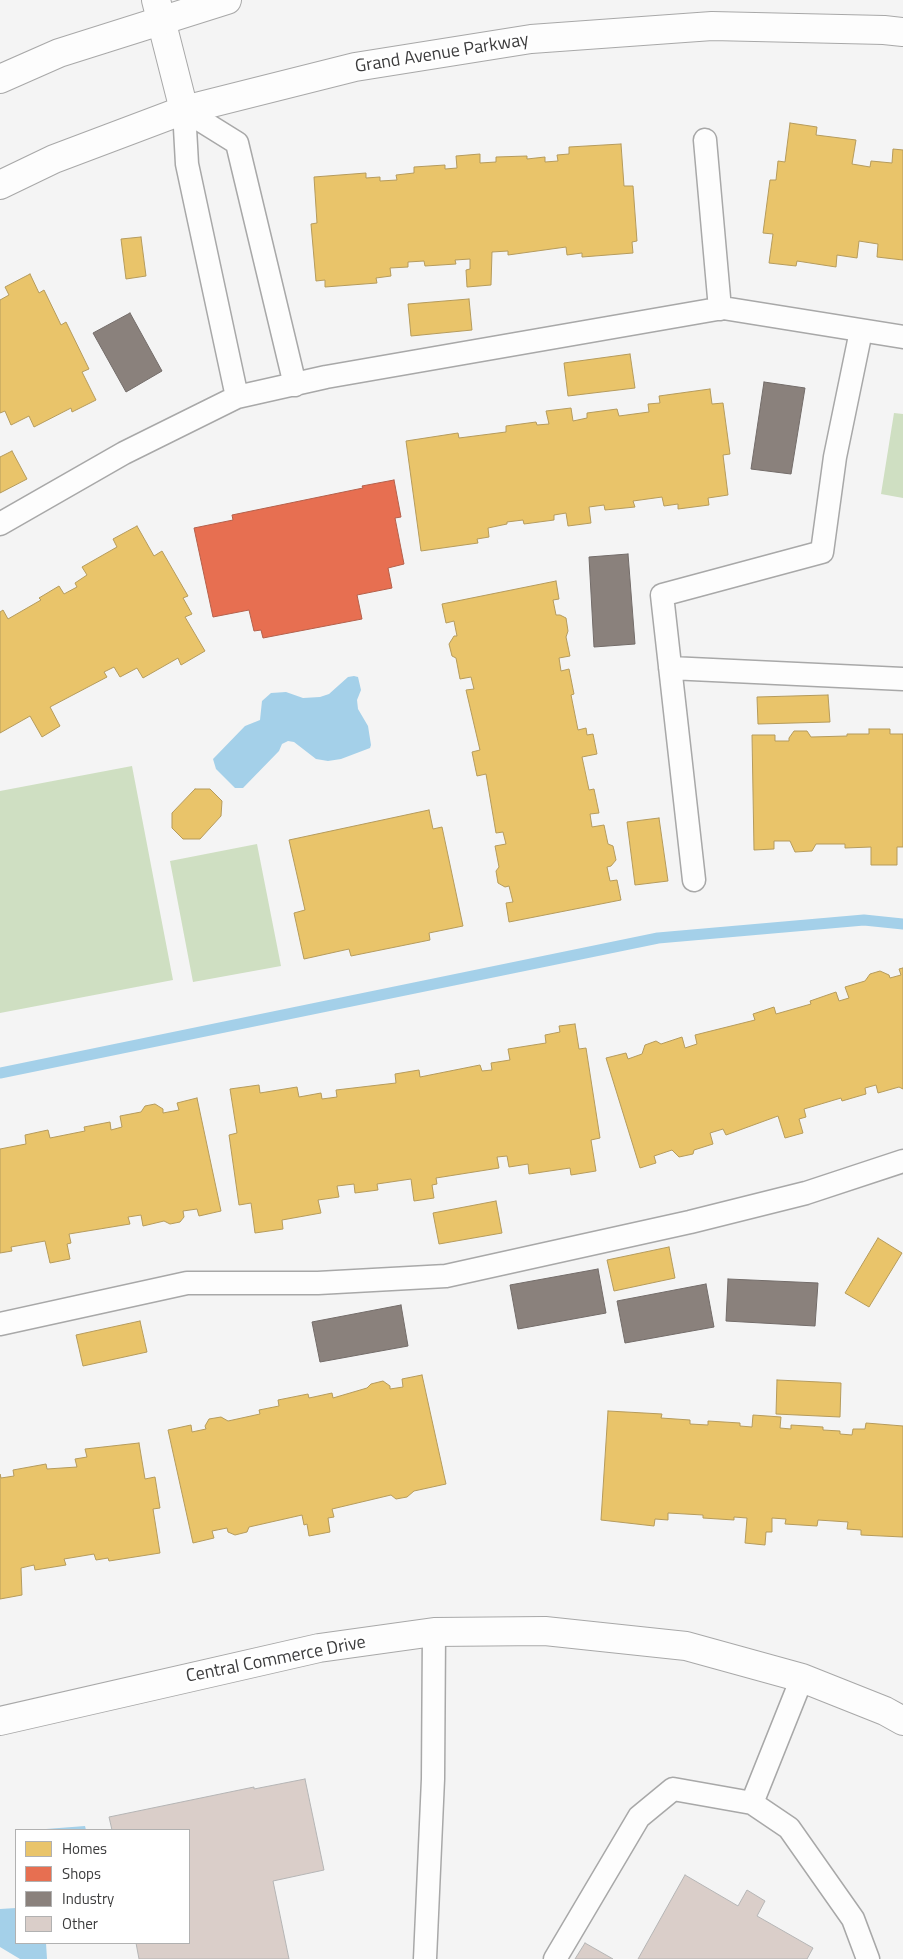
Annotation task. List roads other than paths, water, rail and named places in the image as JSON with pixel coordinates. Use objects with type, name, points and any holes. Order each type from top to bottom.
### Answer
[{"type":"main road","points":[[0,79],[159,10],[227,0]]},
{"type":"main road","points":[[159,10],[184,110]]},
{"type":"main road","name":"Grand Avenue Parkway","points":[[0,184],[54,159],[184,110],[355,67],[531,39],[712,26],[903,32]]},
{"type":"main road","name":"Central Commerce Drive","points":[[0,1721],[319,1648],[434,1632],[545,1631],[686,1646],[802,1678],[885,1711],[903,1721]]},
{"type":"lane","points":[[184,110],[237,143],[295,385]]},
{"type":"lane","points":[[184,110],[187,164],[237,397]]},
{"type":"lane","points":[[705,140],[720,309]]},
{"type":"lane","points":[[0,524],[124,453],[237,397],[326,377],[720,309],[903,338]]},
{"type":"lane","points":[[694,880],[662,595],[822,552],[835,457],[861,331]]},
{"type":"lane","points":[[670,668],[903,679]]},
{"type":"lane","points":[[0,1324],[187,1283],[318,1283],[446,1276],[690,1222],[806,1193],[903,1161]]},
{"type":"lane","points":[[425,1959],[433,1779],[434,1632]]},
{"type":"lane","points":[[752,1803],[802,1678]]},
{"type":"lane","points":[[555,1959],[638,1817],[673,1789],[752,1803],[789,1828],[853,1919],[868,1959]]},
{"type":"water","points":[[348,677],[358,677],[361,690],[357,700],[358,709],[368,726],[370,748],[341,759],[328,761],[316,759],[294,742],[288,741],[282,744],[279,751],[243,788],[235,788],[216,769],[213,759],[245,726],[260,720],[262,701],[271,693],[286,692],[303,698],[320,697],[329,694]]},
{"type":"water","points":[[85,1826],[86,1829],[46,1829]]},
{"type":"water","points":[[15,1908],[15,1944],[46,1944],[47,1959],[20,1959],[0,1947],[0,1909]]},
{"type":"waterway","points":[[0,1073],[658,938],[864,920],[903,924]]}]
